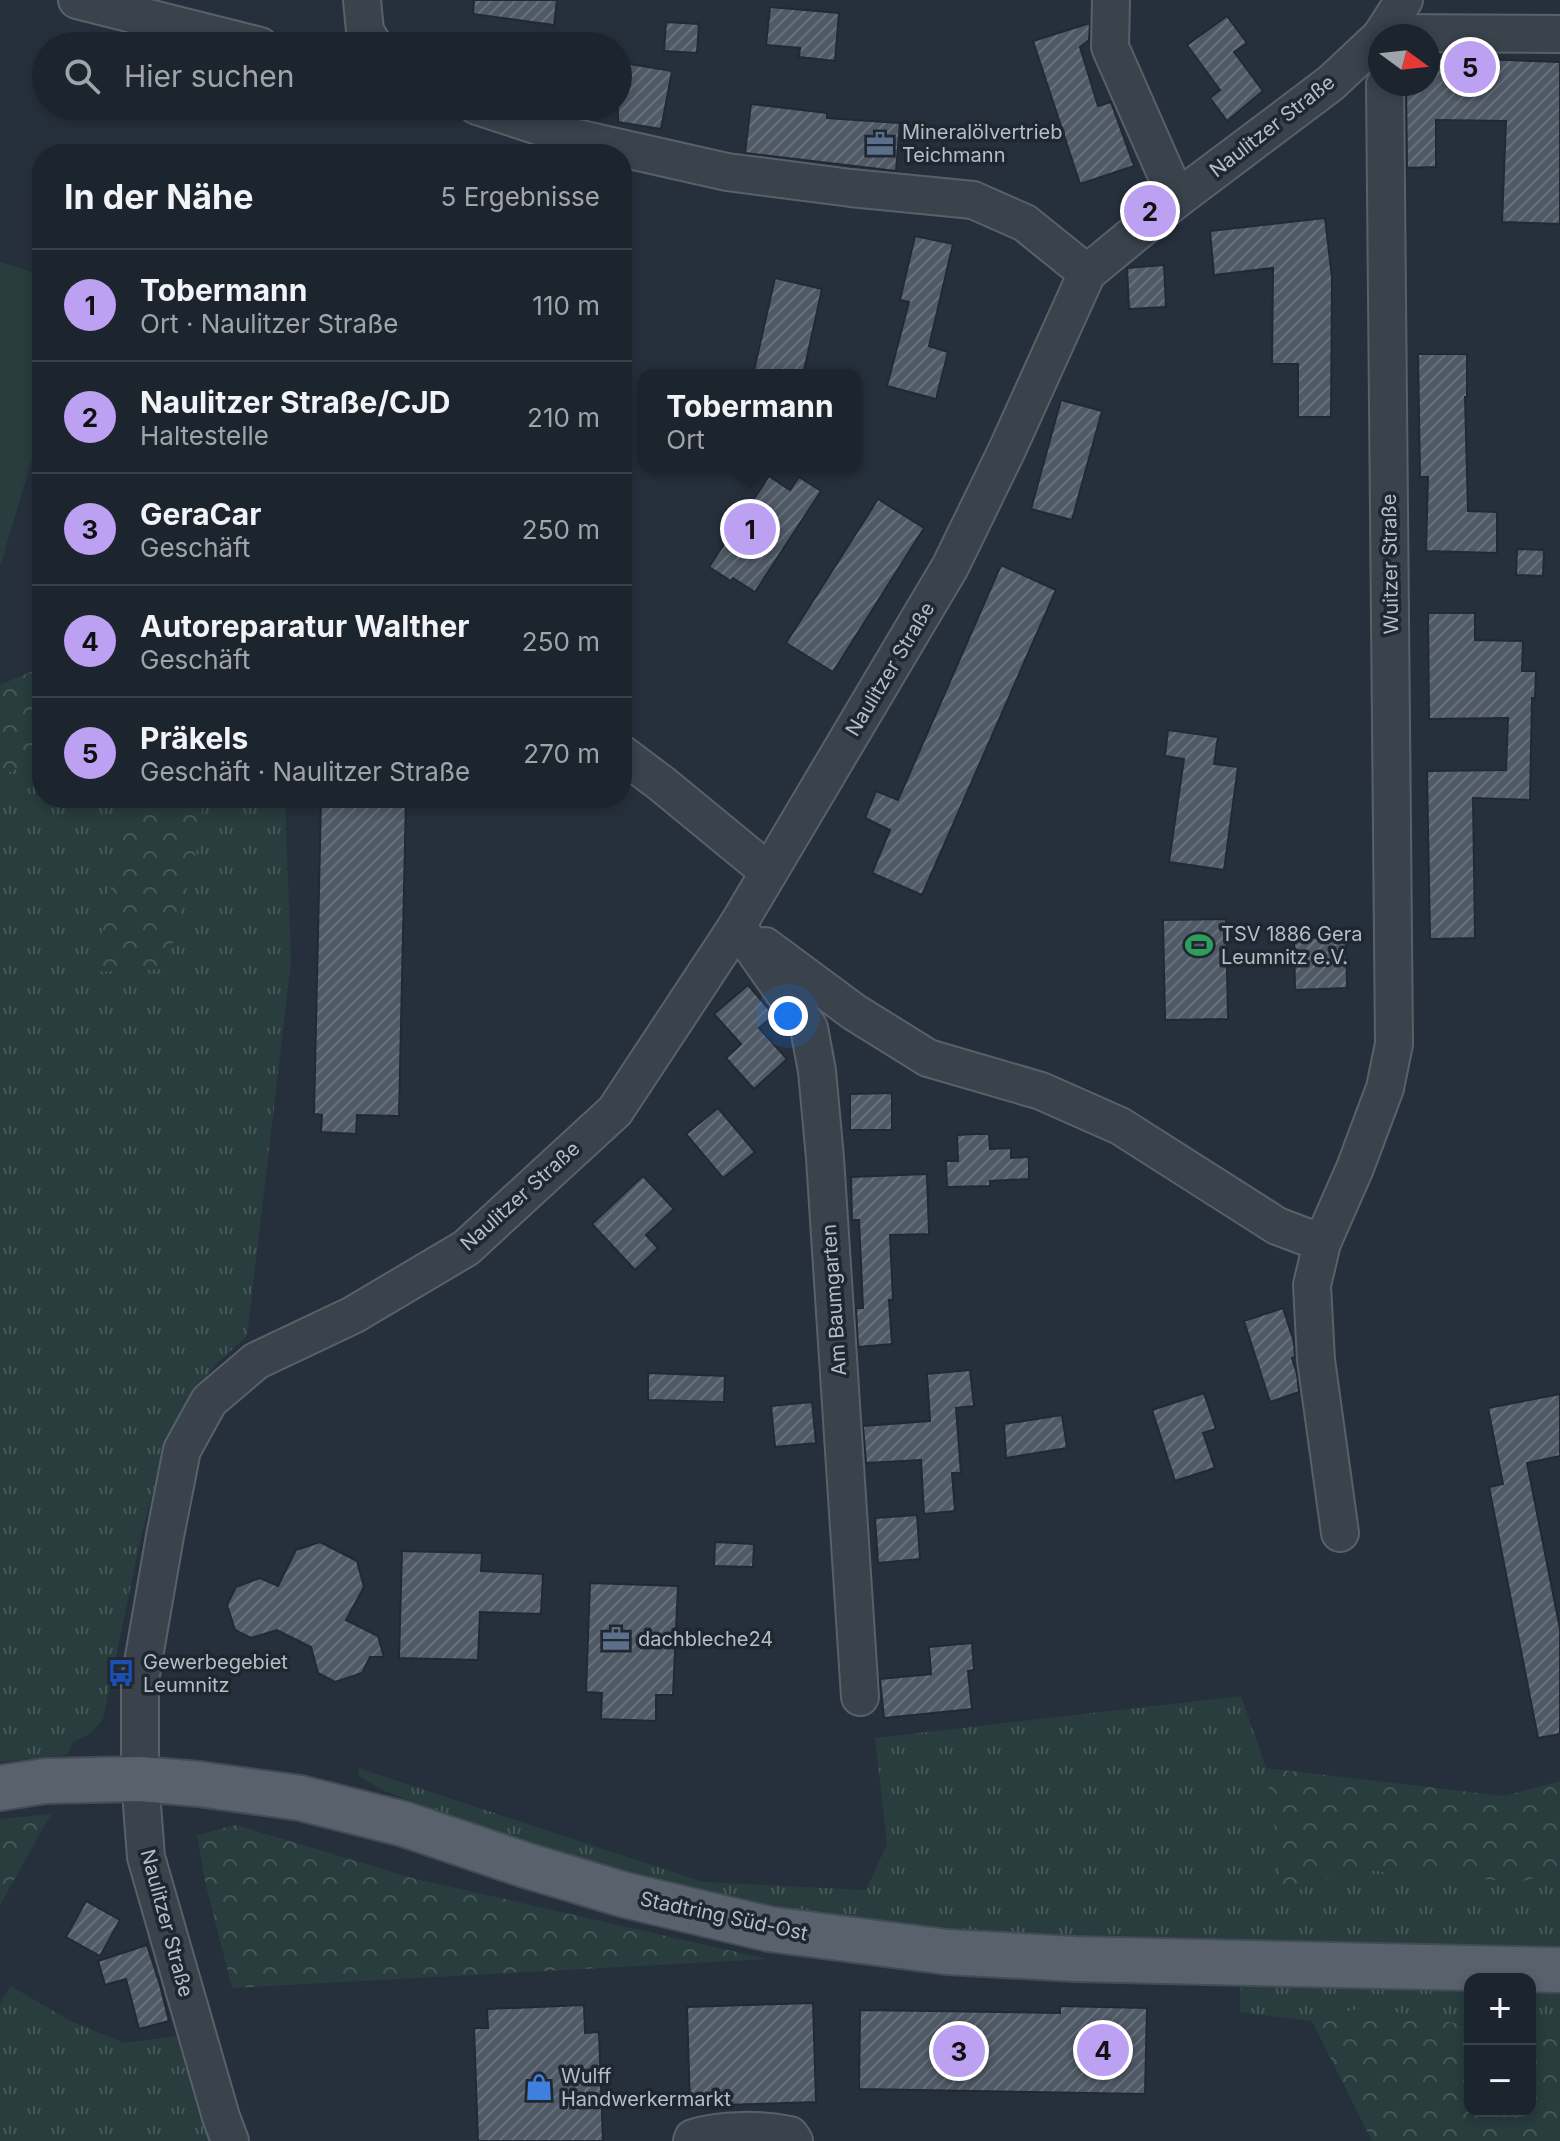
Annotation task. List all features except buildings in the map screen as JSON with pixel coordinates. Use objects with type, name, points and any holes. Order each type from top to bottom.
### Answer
[{"type":"main road","name":"Stadtring Süd-Ost","points":[[0,1788],[45,1781],[140,1779],[300,1798],[404,1824],[625,1895],[769,1929],[947,1952],[1061,1958],[1560,1970]]},
{"type":"street","points":[[77,0],[204,32]]},
{"type":"street","points":[[362,0],[366,32]]},
{"type":"street","points":[[1111,0],[1110,47],[1177,199]]},
{"type":"street","name":"Naulitzer Straße","points":[[1390,24],[1404,0]]},
{"type":"street","points":[[1440,35],[1560,34]]},
{"type":"street","name":"Naulitzer Straße","points":[[230,2141],[146,1857],[140,1779],[140,1680],[182,1450],[209,1401],[256,1361],[353,1315],[466,1248],[615,1111],[737,926],[950,567],[1087,273],[1177,199],[1331,83],[1368,49]]},
{"type":"street","name":"Wuitzer Straße","points":[[1340,1533],[1316,1360],[1312,1285],[1322,1243],[1385,1088],[1394,1044],[1385,96]]},
{"type":"street","points":[[520,120],[603,144]]},
{"type":"street","points":[[632,151],[727,172],[973,200],[1025,223],[1087,273]]},
{"type":"street","points":[[632,762],[769,872]]},
{"type":"street","points":[[737,926],[854,1012],[928,1058],[1041,1091],[1120,1126],[1277,1226],[1322,1243]]},
{"type":"street","name":"Am Baumgarten","points":[[737,926],[809,1028],[817,1071],[860,1697]]},
{"type":"street","points":[[692,2141],[708,2133],[773,2131],[790,2135],[794,2141]]},
{"type":"green space","points":[[0,262],[32,272],[32,459],[0,566]]},
{"type":"green space","points":[[32,671],[32,762],[0,776],[0,685]]},
{"type":"green space","points":[[32,762],[32,808],[127,808],[94,972],[198,845],[202,808],[285,808],[291,962],[247,1336],[215,1365],[184,1410],[161,1462],[142,1532],[103,1719],[91,1733],[73,1742],[67,1755],[0,1762],[0,776]]},
{"type":"green space","points":[[127,808],[202,808],[198,845],[166,969],[94,972]]},
{"type":"green space","points":[[1241,1696],[1266,1768],[1284,1895],[1351,1869],[1521,1882],[1560,1869],[1560,1958],[1031,1945],[709,1903],[382,1790],[359,1776],[358,1768],[703,1882],[866,1890],[887,1844],[875,1738]]},
{"type":"green space","points":[[1266,1768],[1504,1796],[1560,1781],[1560,1869],[1521,1882],[1351,1869],[1284,1895]]},
{"type":"green space","points":[[51,1814],[0,1905],[0,1819]]},
{"type":"green space","points":[[236,1825],[412,1878],[767,1959],[232,1988],[205,1881],[197,1835]]},
{"type":"green space","points":[[1240,1979],[1464,1986],[1464,2025],[1366,2007],[1312,2021],[1240,2012]]},
{"type":"green space","points":[[11,1986],[70,2021],[124,2043],[178,2036],[213,2141],[0,2141],[0,2003]]},
{"type":"green space","points":[[1536,1991],[1560,1993],[1560,2039],[1536,2035]]},
{"type":"green space","points":[[1366,2007],[1464,2025],[1464,2117],[1536,2117],[1536,2035],[1560,2039],[1560,2141],[1372,2141],[1312,2021]]},
{"type":"place","name":"Präkels","points":[[1470,67]]},
{"type":"place","name":"Mineralölvertrieb Teichmann","points":[[880,144]]},
{"type":"place","name":"Naulitzer Straße/CJD","points":[[1150,211]]},
{"type":"place","name":"Tobermann","points":[[750,529]]},
{"type":"place","name":"TSV 1886 Gera Leumnitz e.V.","points":[[1199,945]]},
{"type":"place","name":"dachbleche24","points":[[616,1639]]},
{"type":"place","name":"Gewerbegebiet Leumnitz","points":[[121,1673]]},
{"type":"place","name":"Autoreparatur Walther","points":[[1103,2050]]},
{"type":"place","name":"GeraCar","points":[[959,2051]]},
{"type":"place","name":"Wulff Handwerkermarkt","points":[[539,2087]]}]
